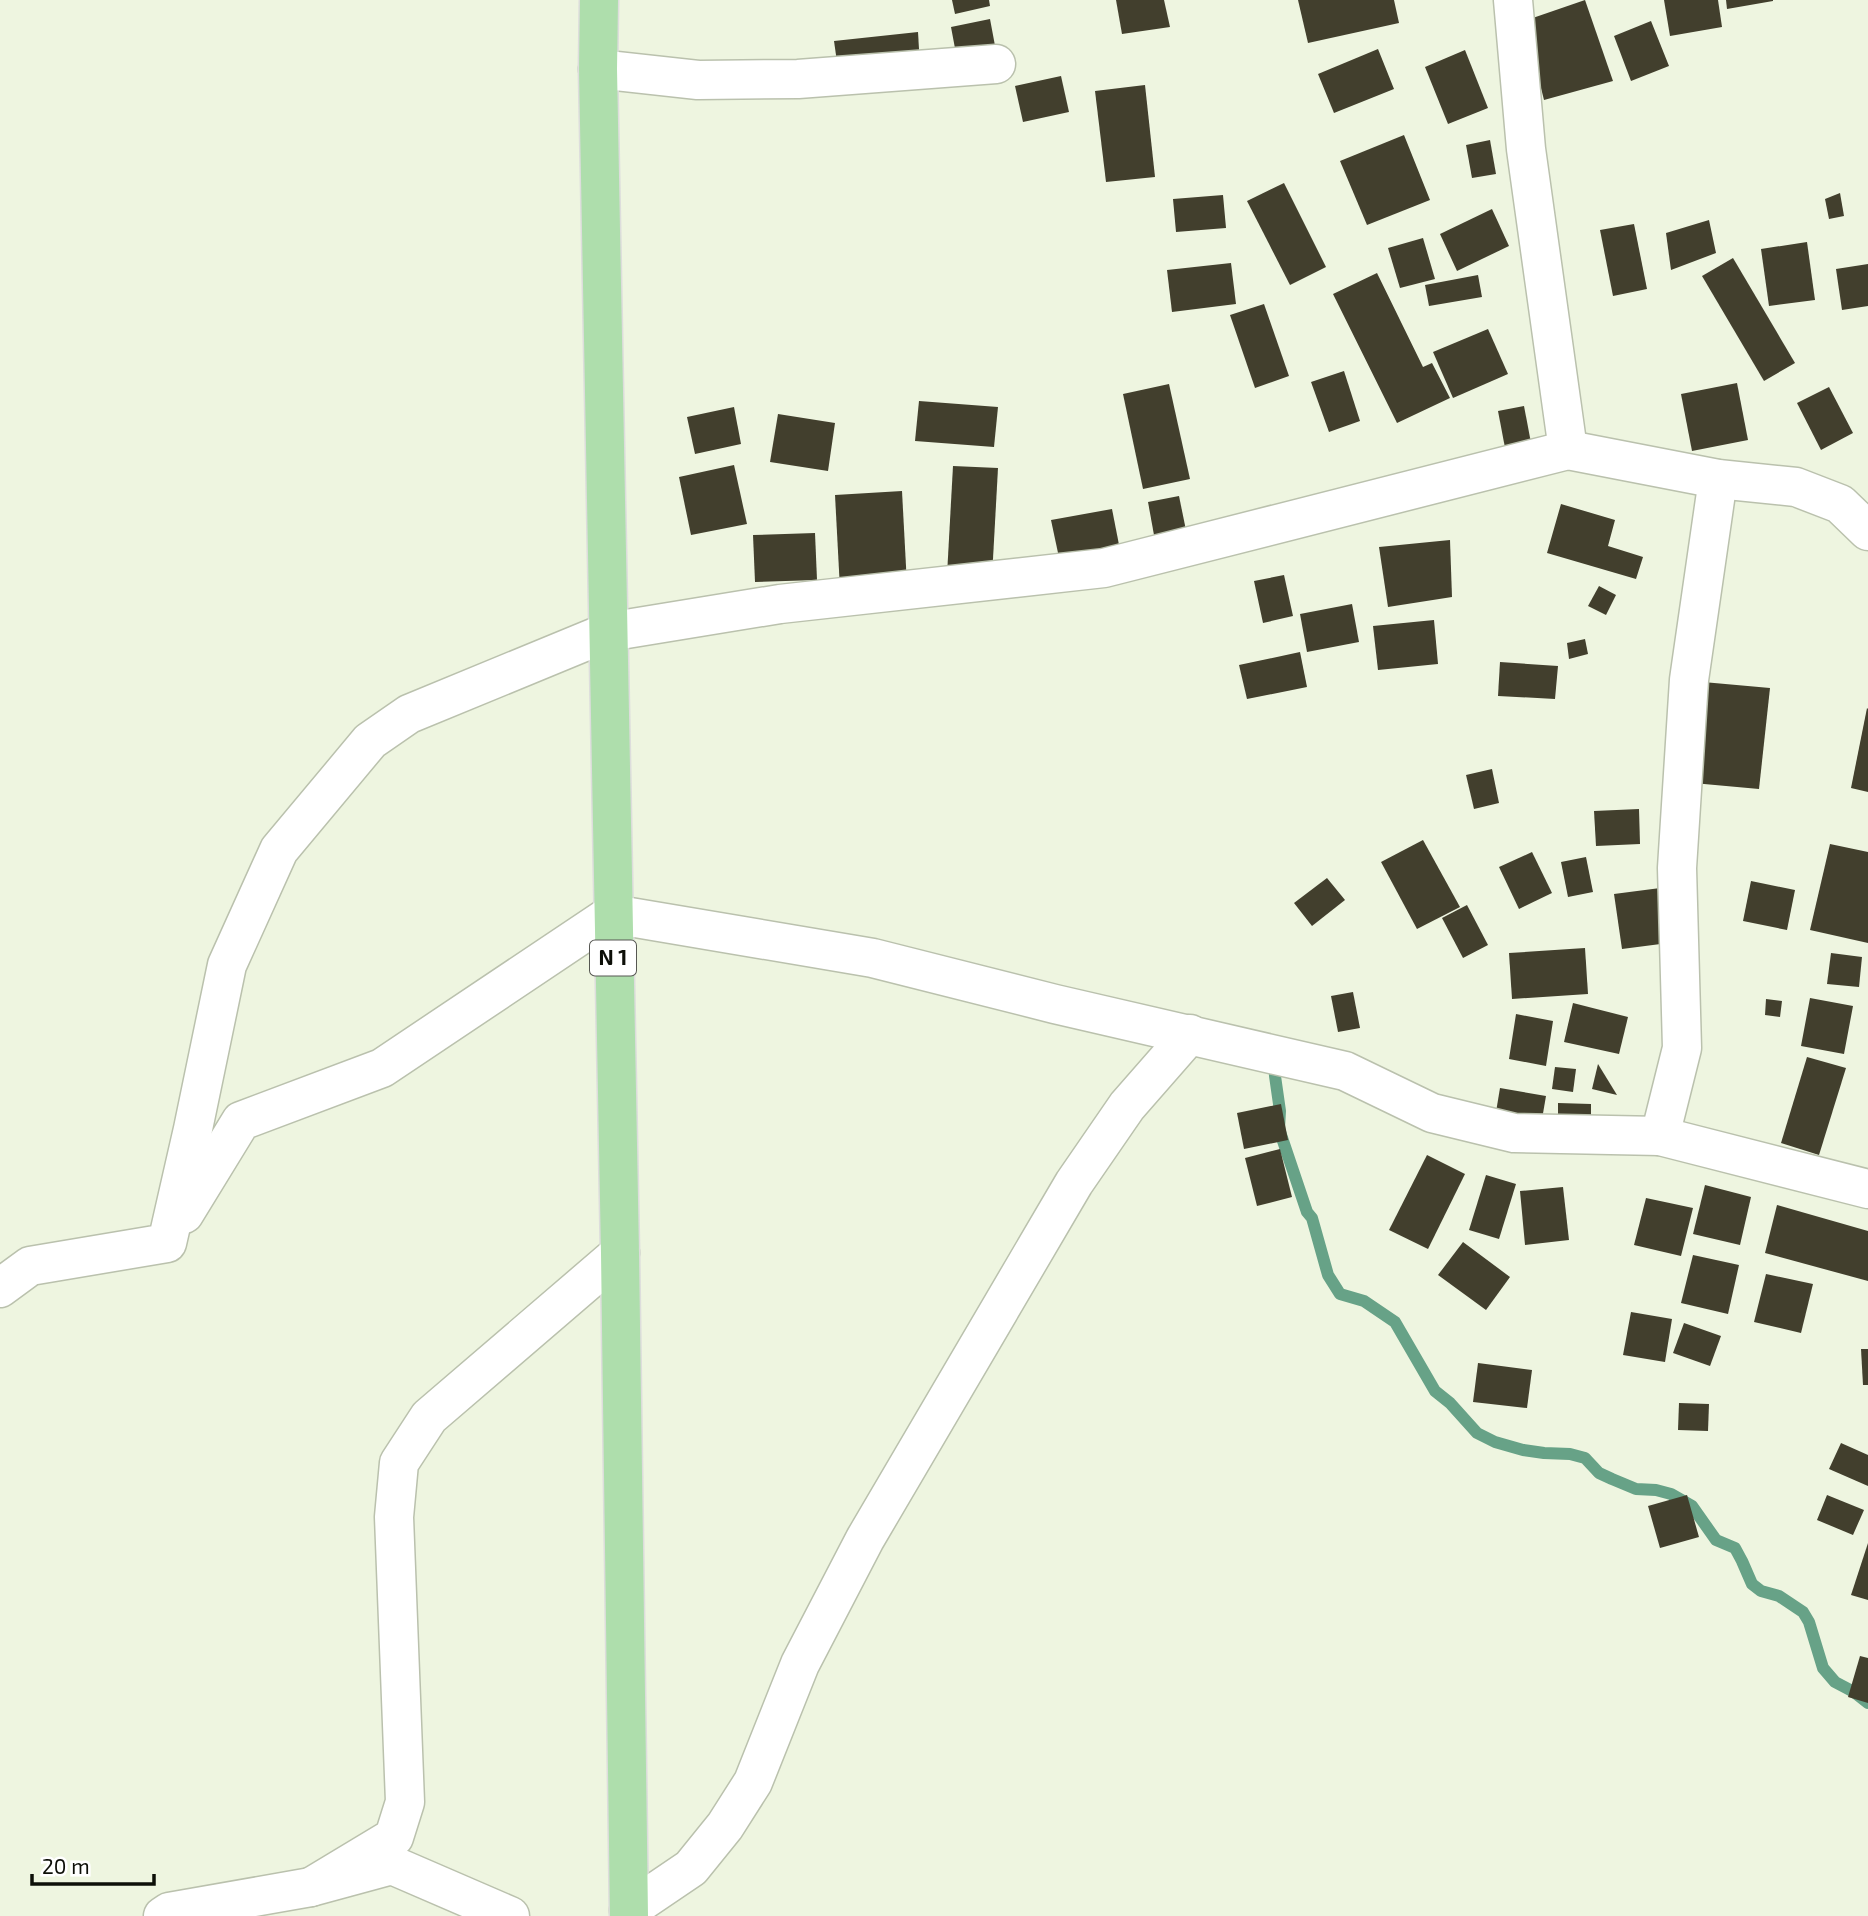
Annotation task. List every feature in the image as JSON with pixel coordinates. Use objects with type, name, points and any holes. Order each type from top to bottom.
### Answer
[{"type":"highway","name":"N 1","points":[[599,0],[629,1913]]},
{"type":"street","points":[[1513,0],[1526,149],[1568,450]]},
{"type":"street","points":[[598,69],[698,80],[798,79],[996,64]]},
{"type":"street","points":[[167,1243],[194,1129],[227,965],[279,850],[370,741],[409,714],[608,632],[780,604],[1104,568],[1568,450],[1718,478],[1796,487],[1840,504],[1868,531]]},
{"type":"street","points":[[1660,1136],[1682,1048],[1677,868],[1688,693],[1718,478]]},
{"type":"street","points":[[0,1288],[30,1266],[167,1243],[241,1121],[382,1068],[612,914],[873,958],[1055,1004],[1345,1071],[1432,1114],[1514,1133],[1660,1136],[1868,1189]]},
{"type":"street","points":[[629,1913],[691,1868],[725,1826],[753,1782],[800,1664],[865,1539],[1074,1183],[1127,1106],[1190,1034]]},
{"type":"street","points":[[311,1886],[394,1837],[405,1802],[394,1517],[399,1464],[429,1417],[620,1254]]},
{"type":"street","points":[[163,1916],[169,1912],[311,1886],[392,1865],[510,1916]]},
{"type":"building","points":[[952,0],[989,0],[990,6],[955,14]]},
{"type":"building","points":[[1116,0],[1164,0],[1170,27],[1122,34]]},
{"type":"building","points":[[1298,0],[1394,0],[1399,23],[1308,43]]},
{"type":"building","points":[[1585,0],[1613,81],[1544,100],[1524,21]]},
{"type":"building","points":[[1664,0],[1718,0],[1722,27],[1670,36]]},
{"type":"building","points":[[1726,0],[1773,0],[1773,1],[1727,9]]},
{"type":"building","points":[[990,19],[996,51],[957,59],[951,27]]},
{"type":"building","points":[[1651,21],[1669,66],[1631,81],[1614,36]]},
{"type":"building","points":[[918,32],[920,66],[838,69],[834,41]]},
{"type":"building","points":[[1378,49],[1394,89],[1334,113],[1318,74]]},
{"type":"building","points":[[1465,50],[1488,108],[1448,124],[1425,67]]},
{"type":"building","points":[[1061,76],[1069,112],[1023,122],[1015,86]]},
{"type":"building","points":[[1145,85],[1155,177],[1106,182],[1095,91]]},
{"type":"building","points":[[1404,135],[1430,200],[1367,225],[1340,161]]},
{"type":"building","points":[[1490,140],[1496,174],[1472,178],[1466,145]]},
{"type":"building","points":[[1284,183],[1326,267],[1290,285],[1247,201]]},
{"type":"building","points":[[1840,193],[1844,216],[1829,219],[1825,199]]},
{"type":"building","points":[[1223,195],[1226,228],[1176,232],[1173,199]]},
{"type":"building","points":[[1492,209],[1509,246],[1457,271],[1440,234]]},
{"type":"building","points":[[1709,220],[1716,253],[1671,270],[1666,233]]},
{"type":"building","points":[[1634,224],[1647,289],[1613,296],[1600,230]]},
{"type":"building","points":[[1423,238],[1435,279],[1400,288],[1388,248]]},
{"type":"building","points":[[1807,242],[1815,300],[1769,306],[1761,249]]},
{"type":"building","points":[[1733,258],[1795,363],[1764,381],[1702,276]]},
{"type":"building","points":[[1231,263],[1236,304],[1172,312],[1167,270]]},
{"type":"building","points":[[1868,264],[1868,306],[1842,310],[1836,269]]},
{"type":"building","points":[[1377,273],[1423,367],[1432,363],[1450,398],[1397,423],[1333,294]]},
{"type":"building","points":[[1478,275],[1482,297],[1429,306],[1425,285]]},
{"type":"building","points":[[1264,304],[1289,376],[1255,388],[1230,315]]},
{"type":"building","points":[[1488,329],[1508,374],[1453,398],[1433,352]]},
{"type":"building","points":[[1344,371],[1360,421],[1329,432],[1311,382]]},
{"type":"building","points":[[1737,383],[1748,440],[1692,451],[1681,394]]},
{"type":"building","points":[[1169,384],[1190,479],[1143,489],[1123,394]]},
{"type":"building","points":[[1829,387],[1853,433],[1821,450],[1797,403]]},
{"type":"building","points":[[919,401],[998,407],[994,447],[915,441]]},
{"type":"building","points":[[1524,406],[1532,448],[1506,453],[1498,411]]},
{"type":"building","points":[[734,407],[741,444],[695,454],[687,417]]},
{"type":"building","points":[[778,414],[835,423],[828,471],[770,462]]},
{"type":"building","points":[[734,465],[747,524],[691,535],[679,477]]},
{"type":"building","points":[[953,466],[998,468],[992,577],[947,575]]},
{"type":"building","points":[[902,491],[907,585],[840,589],[835,495]]},
{"type":"building","points":[[1179,496],[1188,540],[1156,546],[1148,502]]},
{"type":"building","points":[[1561,504],[1615,520],[1608,546],[1643,557],[1636,579],[1547,553]]},
{"type":"building","points":[[1112,509],[1121,555],[1061,567],[1051,520]]},
{"type":"building","points":[[815,533],[817,580],[755,582],[753,535]]},
{"type":"building","points":[[1450,540],[1452,597],[1388,607],[1379,547]]},
{"type":"building","points":[[1284,575],[1293,616],[1263,623],[1254,581]]},
{"type":"building","points":[[1599,586],[1616,595],[1606,615],[1588,606]]},
{"type":"building","points":[[1352,604],[1359,642],[1307,652],[1300,614]]},
{"type":"building","points":[[1434,620],[1438,664],[1378,670],[1373,626]]},
{"type":"building","points":[[1585,639],[1588,654],[1569,659],[1567,643]]},
{"type":"building","points":[[1300,652],[1307,687],[1247,699],[1239,665]]},
{"type":"building","points":[[1500,662],[1558,666],[1555,699],[1498,696]]},
{"type":"building","points":[[1703,682],[1770,688],[1759,789],[1693,783]]},
{"type":"building","points":[[1868,709],[1868,792],[1851,788]]},
{"type":"building","points":[[1492,769],[1499,803],[1474,809],[1466,775]]},
{"type":"building","points":[[1639,809],[1640,844],[1596,846],[1594,811]]},
{"type":"building","points":[[1423,840],[1460,907],[1417,929],[1381,862]]},
{"type":"building","points":[[1830,844],[1868,852],[1868,943],[1810,930]]},
{"type":"building","points":[[1532,852],[1552,893],[1519,909],[1499,867]]},
{"type":"building","points":[[1586,857],[1593,892],[1568,897],[1561,862]]},
{"type":"building","points":[[1327,878],[1345,900],[1312,926],[1294,903]]},
{"type":"building","points":[[1751,881],[1795,890],[1787,930],[1743,921]]},
{"type":"building","points":[[1668,887],[1676,942],[1622,949],[1614,894]]},
{"type":"building","points":[[1467,905],[1488,945],[1463,958],[1442,918]]},
{"type":"building","points":[[1585,948],[1588,994],[1512,999],[1509,953]]},
{"type":"building","points":[[1831,953],[1862,957],[1859,987],[1827,984]]},
{"type":"building","points":[[1353,992],[1360,1028],[1338,1032],[1331,996]]},
{"type":"building","points":[[1810,998],[1853,1006],[1844,1054],[1801,1046]]},
{"type":"building","points":[[1766,999],[1782,1001],[1780,1017],[1765,1015]]},
{"type":"building","points":[[1573,1003],[1628,1017],[1619,1054],[1564,1042]]},
{"type":"building","points":[[1516,1014],[1553,1021],[1546,1066],[1509,1059]]},
{"type":"building","points":[[1807,1057],[1846,1068],[1819,1155],[1781,1143]]},
{"type":"building","points":[[1598,1064],[1617,1095],[1592,1089]]},
{"type":"building","points":[[1555,1067],[1576,1069],[1573,1092],[1552,1089]]},
{"type":"building","points":[[1500,1088],[1546,1096],[1541,1125],[1495,1118]]},
{"type":"building","points":[[1558,1103],[1591,1104],[1591,1123],[1558,1123]]},
{"type":"building","points":[[1281,1104],[1288,1140],[1244,1149],[1237,1113]]},
{"type":"building","points":[[1280,1149],[1292,1197],[1257,1206],[1245,1158]]},
{"type":"building","points":[[1427,1155],[1465,1174],[1428,1249],[1389,1230]]},
{"type":"building","points":[[1486,1175],[1516,1184],[1499,1239],[1469,1230]]},
{"type":"building","points":[[1705,1185],[1751,1197],[1740,1245],[1693,1234]]},
{"type":"building","points":[[1563,1187],[1569,1240],[1525,1245],[1520,1191]]},
{"type":"building","points":[[1646,1198],[1693,1208],[1681,1256],[1634,1245]]},
{"type":"building","points":[[1777,1205],[1868,1231],[1868,1281],[1765,1253]]},
{"type":"building","points":[[1463,1242],[1510,1277],[1486,1310],[1438,1275]]},
{"type":"building","points":[[1693,1255],[1739,1265],[1728,1314],[1681,1303]]},
{"type":"building","points":[[1766,1274],[1813,1284],[1801,1333],[1754,1322]]},
{"type":"building","points":[[1631,1312],[1672,1319],[1665,1362],[1623,1355]]},
{"type":"building","points":[[1684,1323],[1721,1336],[1710,1366],[1673,1353]]},
{"type":"building","points":[[1861,1349],[1868,1349],[1868,1385],[1863,1385]]},
{"type":"building","points":[[1478,1363],[1532,1370],[1527,1408],[1473,1402]]},
{"type":"building","points":[[1679,1403],[1709,1404],[1708,1431],[1678,1430]]},
{"type":"building","points":[[1841,1443],[1868,1455],[1868,1486],[1829,1469]]},
{"type":"building","points":[[1687,1495],[1699,1537],[1660,1548],[1648,1506]]},
{"type":"building","points":[[1827,1495],[1864,1510],[1853,1535],[1817,1520]]},
{"type":"building","points":[[1868,1543],[1868,1600],[1851,1595]]},
{"type":"building","points":[[1860,1656],[1868,1658],[1868,1703],[1848,1697]]},
{"type":"waterway","points":[[1274,1058],[1280,1111],[1279,1129],[1307,1212],[1312,1218],[1328,1275],[1340,1294],[1364,1301],[1395,1322],[1435,1391],[1450,1403],[1477,1433],[1495,1442],[1523,1450],[1585,1458],[1599,1473],[1612,1479],[1636,1489],[1671,1494],[1692,1506],[1716,1540],[1735,1548],[1752,1584],[1761,1591],[1779,1596],[1803,1612],[1809,1622],[1823,1668],[1835,1682],[1868,1703]]}]
